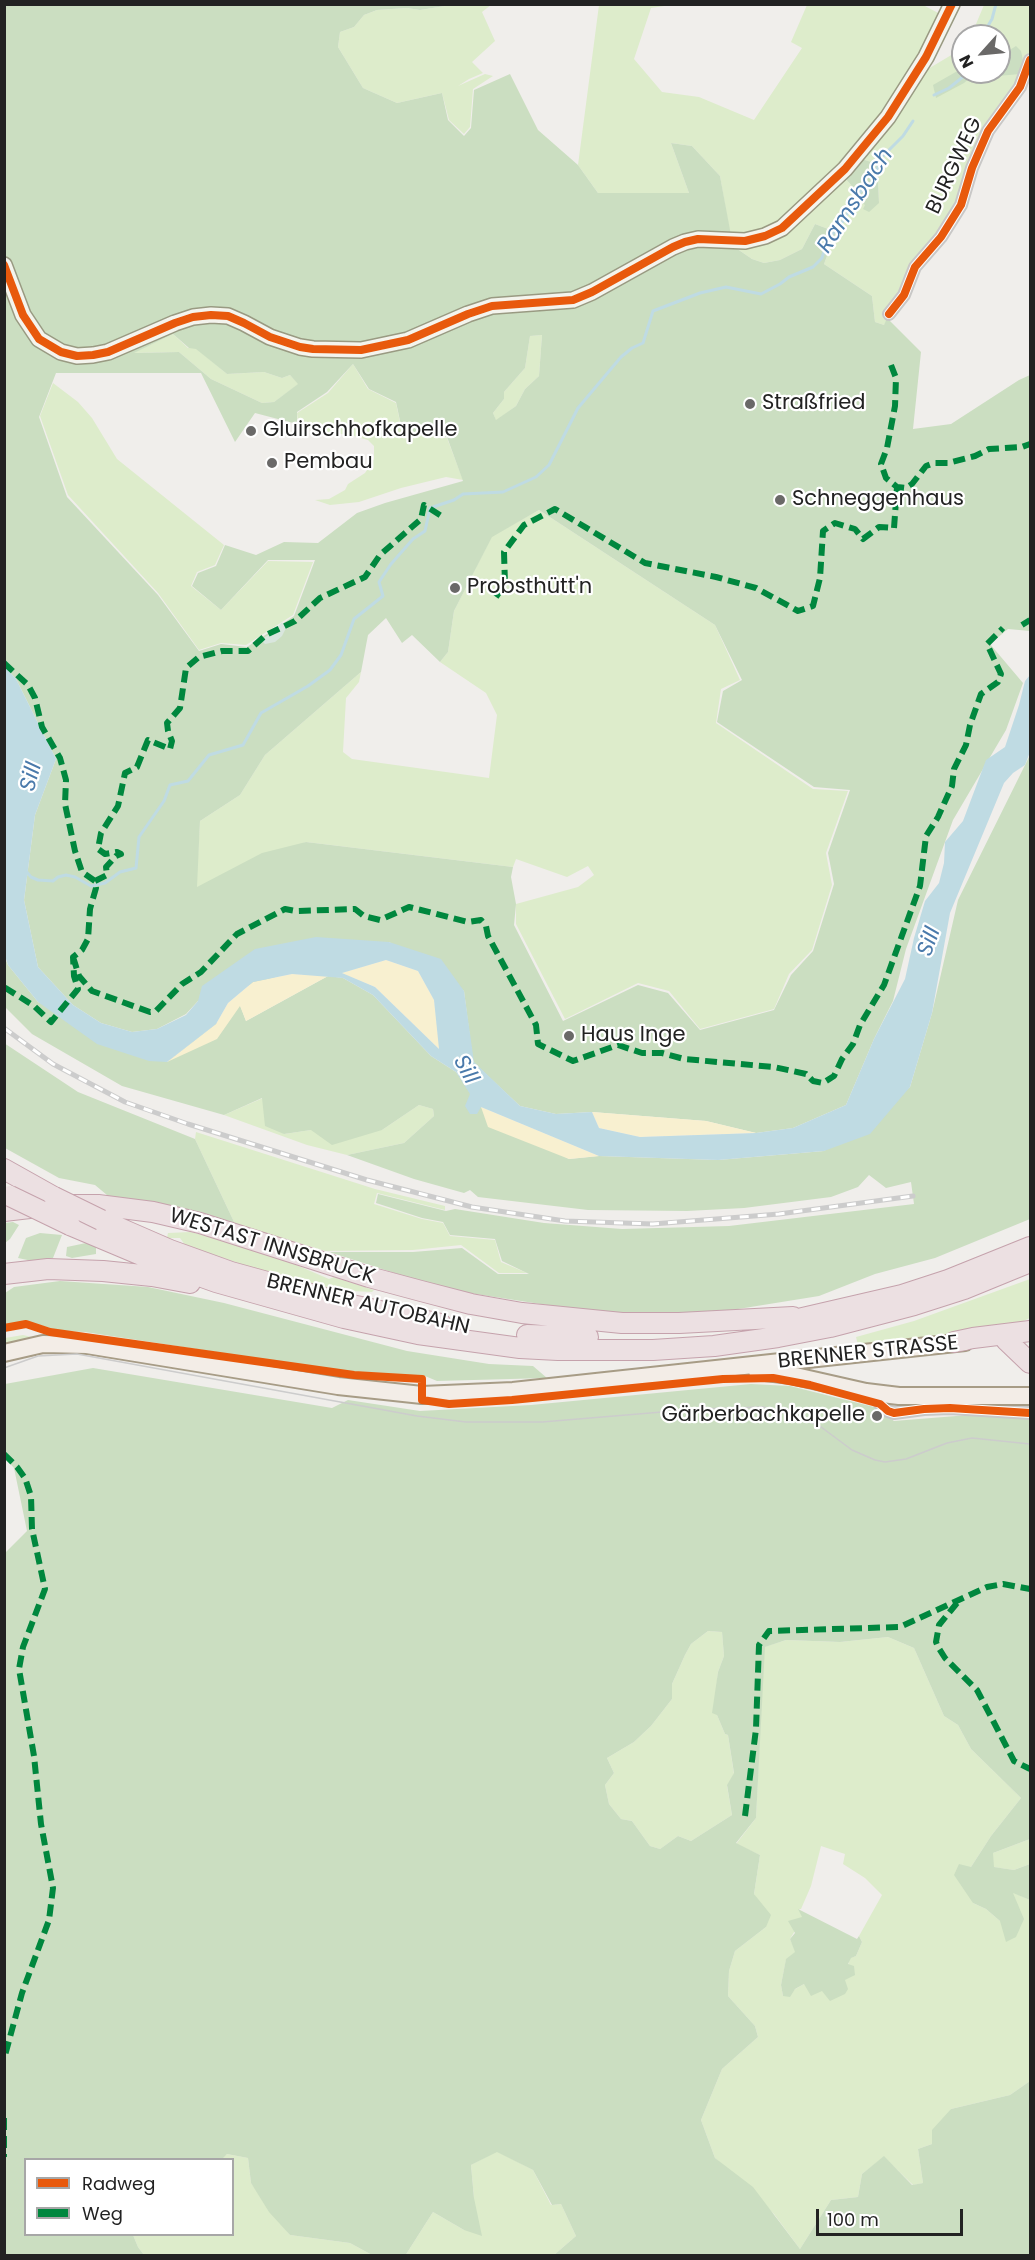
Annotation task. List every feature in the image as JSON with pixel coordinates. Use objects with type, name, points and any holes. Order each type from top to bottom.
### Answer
[{"type":"highway","name":"BRENNER AUTOBAHN","points":[[4,1169],[101,1220],[180,1254],[282,1287],[426,1322],[566,1337],[648,1337],[716,1333],[824,1315],[902,1295],[948,1280],[1030,1247]]},
{"type":"highway","name":"BRENNER AUTOBAHN","points":[[6,1200],[196,1275],[316,1311],[418,1334],[520,1348],[582,1351],[653,1350],[757,1340],[831,1328],[964,1290],[1027,1265]]},
{"type":"highway","name":"WESTAST INNSBRUCK","points":[[6,1200],[55,1205],[98,1205],[153,1212],[200,1223],[369,1277],[471,1304],[569,1319],[622,1323],[678,1323],[824,1315]]},
{"type":"highway","points":[[4,1274],[48,1269],[152,1276],[316,1311]]},
{"type":"highway","points":[[954,1342],[1030,1331]]},
{"type":"highway","points":[[1006,1341],[1030,1363]]},
{"type":"main road","points":[[4,265],[23,315],[39,339],[61,352],[77,356],[108,352],[175,323],[193,317],[211,315],[228,316],[270,337],[300,347],[361,350],[408,340],[492,306],[573,300],[686,242],[698,239],[745,241],[765,236],[782,228],[845,169],[888,117],[926,57],[952,4]]},
{"type":"main road","name":"BRENNER STRASSE","points":[[720,1369],[954,1342],[1006,1341],[1030,1337]]},
{"type":"main road","points":[[4,1353],[44,1344],[87,1345],[308,1379],[464,1387],[563,1384],[720,1369]]},
{"type":"main road","points":[[841,1354],[833,1363],[831,1371],[833,1378],[841,1387]]},
{"type":"main road","name":"BRENNER STRASSE","points":[[720,1369],[791,1375],[880,1394],[925,1397],[1030,1396]]},
{"type":"street","name":"BURGWEG","points":[[889,314],[904,295],[915,267],[941,237],[961,205],[972,168],[988,131],[1020,87],[1030,60]]},
{"type":"street","points":[[880,1394],[880,1404],[888,1412],[894,1413],[950,1408],[1030,1413]]},
{"type":"green space","points":[[5,5],[451,5],[420,10],[407,8],[377,10],[364,15],[354,27],[340,32],[338,47],[363,88],[397,103],[442,93],[448,120],[464,136],[471,128],[474,90],[510,74],[538,130],[578,165],[598,193],[689,193],[671,143],[692,146],[720,176],[733,246],[752,259],[764,263],[780,260],[802,249],[815,224],[836,232],[824,264],[872,296],[875,322],[884,325],[887,318],[921,352],[913,429],[951,424],[1030,375],[1030,631],[1008,629],[990,644],[1023,683],[1006,730],[953,820],[906,949],[893,1001],[846,1105],[793,1128],[756,1133],[706,1121],[592,1112],[556,1114],[520,1106],[473,1062],[464,991],[389,942],[198,1001],[186,1014],[157,1029],[132,1032],[101,1023],[73,1005],[38,967],[24,900],[35,815],[56,759],[16,679],[5,667]],"holes":[[[173,334],[227,374],[264,372],[282,378],[290,375],[298,384],[274,402],[262,403],[211,379],[179,352],[134,353]],[[542,335],[539,376],[525,389],[516,406],[496,420],[493,413],[504,399],[504,392],[525,368],[530,336]],[[353,364],[369,389],[396,402],[402,430],[447,437],[463,481],[357,513],[318,543],[284,542],[256,555],[225,545],[216,566],[198,573],[192,586],[221,610],[268,560],[315,560],[294,616],[247,647],[221,644],[199,651],[158,595],[67,497],[39,417],[56,373],[201,373],[235,442],[255,413],[297,424],[297,412],[327,392]],[[539,510],[715,625],[742,680],[723,691],[717,722],[814,787],[850,790],[828,853],[834,884],[813,951],[791,975],[774,1010],[700,1030],[668,993],[638,985],[563,1021],[514,925],[516,904],[511,877],[513,867],[306,842],[262,853],[197,887],[200,821],[240,795],[265,755],[361,672],[368,635],[386,618],[402,643],[412,635],[440,662],[448,652],[454,611],[492,537]]]},
{"type":"green space","points":[[451,5],[491,5],[482,12],[495,41],[472,62],[483,73],[458,86],[485,74],[493,76],[473,89],[470,127],[464,134],[449,120],[442,93],[397,103],[363,88],[338,47],[340,32],[354,27],[364,15],[377,10],[407,8],[420,10]]},
{"type":"green space","points":[[599,5],[671,5],[651,8],[634,59],[662,92],[699,97],[754,120],[802,48],[791,42],[807,5],[923,5],[942,15],[922,54],[865,138],[786,219],[764,231],[730,234],[720,176],[692,146],[671,143],[689,193],[598,193],[578,165]]},
{"type":"green space","points":[[984,5],[1030,5],[1029,60],[1019,81],[1000,110],[960,203],[884,325],[875,322],[872,296],[824,264],[836,232],[815,224],[802,249],[780,260],[764,263],[752,259],[733,246],[782,236],[810,214],[845,178],[857,192],[860,201],[879,203],[878,179],[883,167],[862,159],[888,129],[928,69],[951,55],[951,84],[1011,84],[1011,24],[976,24]]},
{"type":"green space","points":[[1016,46],[1021,51],[1024,65],[1020,74],[1011,75],[1011,49]]},
{"type":"green space","points":[[951,75],[951,84],[962,84],[936,98],[933,85]]},
{"type":"green space","points":[[862,159],[883,166],[878,179],[879,203],[869,212],[863,209],[865,205],[845,178]]},
{"type":"green space","points":[[173,334],[188,348],[196,348],[227,374],[264,372],[282,378],[290,375],[299,384],[274,402],[262,403],[211,379],[179,352],[133,353]]},
{"type":"green space","points":[[542,335],[539,376],[525,389],[516,406],[496,421],[493,413],[504,399],[504,392],[525,368],[530,336]]},
{"type":"green space","points":[[353,364],[368,389],[396,403],[402,431],[447,438],[463,480],[446,477],[401,488],[359,502],[330,505],[315,500],[329,499],[345,490],[348,484],[365,473],[374,459],[374,446],[368,440],[351,435],[314,431],[298,424],[297,413],[328,393]]},
{"type":"green space","points":[[53,383],[78,402],[92,418],[117,459],[224,545],[215,565],[197,572],[191,586],[221,610],[268,561],[313,562],[293,615],[246,645],[221,643],[199,650],[158,593],[68,495],[40,416]]},
{"type":"green space","points":[[539,510],[715,625],[740,680],[721,689],[716,723],[813,789],[848,791],[826,853],[832,885],[812,950],[789,974],[774,1009],[700,1029],[669,991],[638,983],[565,1019],[516,924],[516,904],[578,887],[594,875],[588,866],[567,877],[516,859],[513,867],[306,842],[196,888],[200,821],[240,795],[265,755],[361,672],[359,682],[346,698],[343,752],[352,759],[489,778],[497,715],[486,693],[440,662],[448,652],[454,611],[492,536]]},
{"type":"green space","points":[[1030,755],[1030,1219],[935,1258],[875,1274],[819,1296],[707,1314],[637,1316],[469,1293],[410,1278],[329,1252],[413,1252],[462,1248],[498,1274],[529,1274],[502,1261],[495,1239],[450,1235],[443,1222],[422,1218],[376,1203],[378,1194],[446,1211],[455,1209],[544,1223],[622,1229],[729,1226],[914,1204],[911,1182],[886,1188],[869,1175],[858,1187],[831,1197],[744,1208],[687,1211],[588,1210],[478,1197],[470,1190],[464,1193],[414,1179],[347,1155],[404,1143],[434,1116],[433,1109],[419,1105],[382,1130],[332,1145],[311,1130],[284,1134],[265,1126],[262,1098],[224,1115],[122,1086],[32,1034],[5,1007],[4,956],[8,965],[38,1002],[167,1062],[240,1005],[246,1021],[328,976],[343,978],[373,995],[431,1056],[456,1072],[481,1107],[569,1159],[599,1156],[718,1160],[824,1151],[910,1087],[932,1013],[958,900]]},
{"type":"green space","points":[[4,1043],[78,1092],[195,1139],[235,1224],[113,1200],[95,1185],[59,1178],[5,1148]]},
{"type":"green space","points":[[263,1098],[284,1134],[311,1130],[382,1130],[419,1105],[433,1109],[434,1116],[404,1143],[347,1155],[307,1145],[224,1115]]},
{"type":"green space","points":[[196,1132],[375,1189],[445,1206],[445,1210],[377,1193],[374,1204],[443,1223],[450,1236],[495,1240],[501,1262],[527,1273],[499,1273],[461,1245],[413,1250],[325,1251],[235,1224],[195,1139]]},
{"type":"green space","points":[[13,1222],[19,1225],[5,1243],[5,1223]]},
{"type":"green space","points":[[190,1232],[218,1238],[280,1258],[329,1279],[334,1277],[374,1290],[372,1292],[332,1290],[247,1266],[185,1245],[180,1238],[167,1238],[168,1233]]},
{"type":"green space","points":[[40,1233],[62,1235],[53,1258],[37,1262],[18,1258],[26,1238]]},
{"type":"green space","points":[[86,1243],[96,1247],[96,1254],[72,1258],[66,1256],[67,1247]]},
{"type":"green space","points":[[1030,1279],[1030,1318],[1010,1327],[858,1345],[856,1337],[914,1321]]},
{"type":"green space","points":[[60,1281],[148,1287],[224,1303],[407,1351],[489,1364],[533,1366],[547,1378],[437,1381],[425,1376],[347,1372],[85,1332],[60,1331],[30,1322],[5,1325],[5,1293],[14,1287]]},
{"type":"green space","points":[[23,1335],[36,1338],[5,1346],[5,1338]]},
{"type":"green space","points":[[93,1368],[332,1408],[348,1400],[420,1411],[531,1405],[751,1384],[790,1386],[874,1407],[894,1421],[1006,1412],[1030,1414],[1030,1839],[993,1853],[994,1867],[1014,1870],[1030,1864],[1030,1900],[1013,1893],[1024,1919],[1016,1937],[1006,1942],[1000,1921],[986,1909],[973,1903],[954,1875],[959,1864],[971,1867],[991,1836],[1021,1798],[971,1749],[958,1725],[944,1716],[914,1648],[888,1637],[840,1642],[786,1640],[765,1647],[756,1818],[736,1843],[760,1855],[754,1894],[771,1915],[766,1927],[735,1951],[729,1971],[728,1996],[755,2026],[758,2037],[722,2069],[701,2120],[715,2158],[753,2187],[800,2249],[831,2200],[858,2197],[862,2174],[884,2156],[912,2185],[923,2183],[918,2149],[932,2144],[932,2130],[951,2109],[1010,2095],[1030,2081],[1030,2255],[554,2255],[576,2236],[561,2204],[552,2205],[533,2170],[497,2152],[471,2165],[474,2198],[482,2236],[464,2230],[433,2212],[405,2256],[372,2255],[350,2243],[290,2235],[269,2212],[251,2183],[248,2158],[227,2154],[223,2158],[24,2158],[24,2236],[133,2236],[144,2255],[5,2256],[4,1554],[27,1531],[14,1468],[5,1458],[5,1384]],"holes":[[[708,1631],[722,1632],[724,1656],[718,1672],[712,1713],[717,1715],[725,1734],[728,1735],[734,1773],[727,1785],[732,1815],[691,1841],[678,1836],[660,1849],[650,1846],[632,1821],[621,1819],[609,1804],[605,1785],[614,1773],[607,1758],[634,1742],[651,1726],[672,1699],[672,1684],[691,1644]]]},
{"type":"green space","points":[[708,1631],[722,1632],[724,1656],[718,1672],[717,1715],[725,1734],[728,1735],[734,1774],[727,1786],[732,1815],[691,1841],[678,1836],[660,1849],[650,1846],[632,1821],[621,1819],[609,1804],[605,1785],[614,1773],[607,1758],[634,1742],[651,1726],[672,1699],[672,1684],[691,1644]]},
{"type":"green space","points":[[888,1637],[914,1648],[944,1716],[958,1725],[971,1749],[1021,1798],[991,1836],[971,1867],[973,1903],[986,1909],[1000,1921],[1012,1892],[1030,1900],[1030,2081],[1010,2095],[951,2109],[932,2144],[918,2149],[923,2183],[913,2185],[884,2157],[862,2174],[858,2197],[831,2200],[800,2249],[774,2214],[715,2158],[701,2120],[722,2069],[758,2037],[755,2026],[728,1996],[729,1971],[735,1951],[766,1927],[754,1894],[760,1855],[736,1844],[756,1818],[764,1647],[786,1640],[840,1642]],"holes":[[[821,1846],[845,1854],[843,1864],[865,1878],[882,1895],[859,1936],[862,1942],[856,1956],[850,1958],[844,1980],[822,1991],[804,1984],[783,1996],[781,1985],[786,1960],[796,1952],[790,1939],[803,1917],[799,1909],[811,1886]]]},
{"type":"green space","points":[[1030,1839],[1030,1864],[1014,1870],[993,1867],[993,1853]]},
{"type":"green space","points":[[798,1909],[857,1939],[859,1936],[862,1942],[856,1956],[851,1958],[848,1964],[854,1966],[855,1975],[845,1980],[848,1989],[845,1994],[830,2001],[822,1991],[811,1996],[804,1984],[795,1989],[790,1997],[783,1996],[781,1985],[786,1959],[795,1952],[790,1939],[795,1933],[788,1921],[802,1917]]},
{"type":"green space","points":[[497,2151],[533,2170],[551,2205],[561,2204],[576,2236],[554,2255],[405,2256],[433,2212],[464,2230],[474,2198],[471,2165]]},
{"type":"green space","points":[[227,2154],[248,2158],[251,2183],[290,2235],[350,2243],[372,2255],[144,2255],[133,2236],[234,2236],[234,2158],[222,2158]]},
{"type":"shaded area","points":[[282,622],[286,628],[282,636],[275,642],[265,644],[263,642],[265,637]]},
{"type":"sand","points":[[386,960],[418,971],[434,1000],[440,1050],[375,987],[341,973]]},
{"type":"sand","points":[[292,974],[328,976],[246,1021],[240,1006],[217,1039],[167,1062],[216,1024],[228,1003],[253,982]]},
{"type":"sand","points":[[481,1107],[599,1156],[569,1159],[488,1127]]},
{"type":"sand","points":[[592,1112],[706,1121],[756,1133],[640,1137],[599,1128]]},
{"type":"water","name":"Sill","points":[[5,667],[16,679],[56,759],[35,815],[24,900],[38,967],[73,1005],[101,1023],[132,1032],[157,1029],[186,1015],[198,1001],[202,986],[255,949],[316,937],[389,942],[441,959],[464,991],[474,1062],[520,1106],[556,1114],[592,1112],[599,1128],[640,1137],[756,1133],[793,1128],[846,1105],[874,1039],[905,979],[925,901],[939,883],[944,863],[945,842],[963,821],[986,760],[1005,747],[1025,681],[1030,675],[1030,752],[1025,765],[1004,783],[950,913],[932,1013],[910,1087],[870,1134],[824,1151],[718,1160],[599,1156],[481,1107],[477,1114],[470,1114],[465,1106],[470,1094],[456,1072],[431,1056],[373,995],[343,978],[292,974],[253,982],[228,1003],[216,1024],[167,1062],[149,1061],[97,1044],[38,1002],[8,965],[5,956]],"holes":[[[386,960],[418,971],[434,1000],[439,1049],[375,987],[342,973]]]},
{"type":"waterway","name":"Ramsbach","points":[[989,24],[996,4]]},
{"type":"waterway","name":"Ramsbach","points":[[934,95],[954,84]]},
{"type":"waterway","name":"Ramsbach","points":[[26,871],[38,880],[53,881],[66,875],[91,886],[105,883],[120,872],[136,868],[139,837],[164,801],[170,785],[188,781],[209,755],[243,745],[261,713],[308,686],[330,670],[341,655],[354,619],[383,596],[379,582],[391,564],[413,539],[425,531],[430,508],[454,500],[463,494],[503,492],[536,477],[549,465],[578,408],[621,357],[643,343],[653,311],[700,293],[726,287],[761,294],[789,277],[813,267],[822,258],[828,239],[840,226],[860,192],[872,182],[882,157],[903,136],[913,121]]},
{"type":"tram line","points":[[4,1368],[38,1356],[77,1354],[417,1416],[466,1422],[542,1422],[698,1409],[763,1407],[804,1419],[821,1427],[852,1450],[885,1462],[906,1459],[947,1443],[972,1438],[1030,1444]]},
{"type":"railway","points":[[4,1028],[53,1064],[125,1102],[367,1180],[472,1207],[565,1221],[653,1224],[779,1214],[913,1196]]},
{"type":"marked path","points":[[891,365],[896,378],[895,406],[887,448],[881,464],[886,478],[897,487],[906,488],[926,466],[934,463],[948,463],[975,456],[989,449],[1022,447],[1030,444]]},
{"type":"marked path","points":[[496,597],[505,584],[504,552],[524,525],[555,509],[645,563],[716,577],[756,588],[798,611],[813,606],[820,578],[823,531],[835,523],[855,529],[863,539],[879,527],[894,528],[897,487]]},
{"type":"marked path","points":[[95,881],[107,875],[106,867],[121,854],[117,852],[105,854],[98,849],[101,833],[118,806],[125,773],[137,767],[148,740],[170,749],[172,741],[167,723],[180,708],[186,668],[199,657],[222,651],[248,651],[266,635],[295,621],[320,598],[365,577],[380,555],[421,519],[424,505],[443,517]]},
{"type":"marked path","points":[[1022,625],[1030,620]]},
{"type":"marked path","points":[[73,957],[79,976],[92,991],[150,1012],[156,1011],[182,984],[201,972],[237,934],[285,909],[296,911],[355,909],[364,916],[380,920],[409,907],[468,922],[481,920],[536,1025],[538,1044],[573,1061],[618,1045],[642,1053],[662,1053],[684,1059],[774,1067],[806,1074],[813,1081],[823,1083],[834,1076],[884,985],[920,886],[926,836],[938,817],[952,786],[954,769],[966,745],[970,725],[981,694],[998,682],[1001,674],[987,644],[1003,628]]},
{"type":"marked path","points":[[4,663],[28,685],[35,698],[42,727],[60,758],[66,780],[65,804],[75,851],[82,872],[95,881],[96,888],[90,909],[88,939],[82,950],[73,957],[74,976],[78,989],[51,1022],[34,1006],[4,987]]},
{"type":"marked path","points":[[4,1454],[25,1478],[31,1496],[32,1529],[45,1589],[23,1647],[19,1669],[34,1756],[41,1824],[53,1888],[49,1920],[22,1993],[4,2059]]},
{"type":"marked path","points":[[745,1816],[756,1729],[759,1645],[769,1631],[900,1627],[987,1587],[1003,1584],[1030,1589]]},
{"type":"marked path","points":[[957,1603],[939,1625],[936,1642],[938,1647],[945,1658],[977,1690],[1014,1761],[1030,1769]]},
{"type":"marked path","points":[[4,2118],[4,2157]]},
{"type":"cycle path","points":[[4,265],[23,315],[39,339],[61,352],[77,356],[108,352],[175,323],[193,317],[211,315],[228,316],[270,337],[300,347],[361,350],[408,340],[492,306],[573,300],[685,242],[698,239],[745,241],[765,236],[782,228],[845,169],[888,117],[926,57],[952,4]]},
{"type":"cycle path","points":[[889,314],[904,295],[915,267],[941,237],[961,205],[972,168],[988,131],[1020,87],[1030,60]]},
{"type":"cycle path","points":[[4,1328],[26,1324],[50,1332],[354,1375],[422,1379],[422,1400],[449,1404],[723,1379],[773,1378],[810,1385],[880,1404],[894,1413],[950,1408],[1030,1413]]},
{"type":"place","name":"Straßfried","points":[[750,404]]},
{"type":"place","name":"Gluirschhofkapelle","points":[[251,431]]},
{"type":"place","name":"Pembau","points":[[272,463]]},
{"type":"place","name":"Schneggenhaus","points":[[780,500]]},
{"type":"place","name":"Probsthütt'n","points":[[455,588]]},
{"type":"place","name":"Haus Inge","points":[[569,1036]]},
{"type":"place","name":"Gärberbachkapelle","points":[[877,1416]]}]
